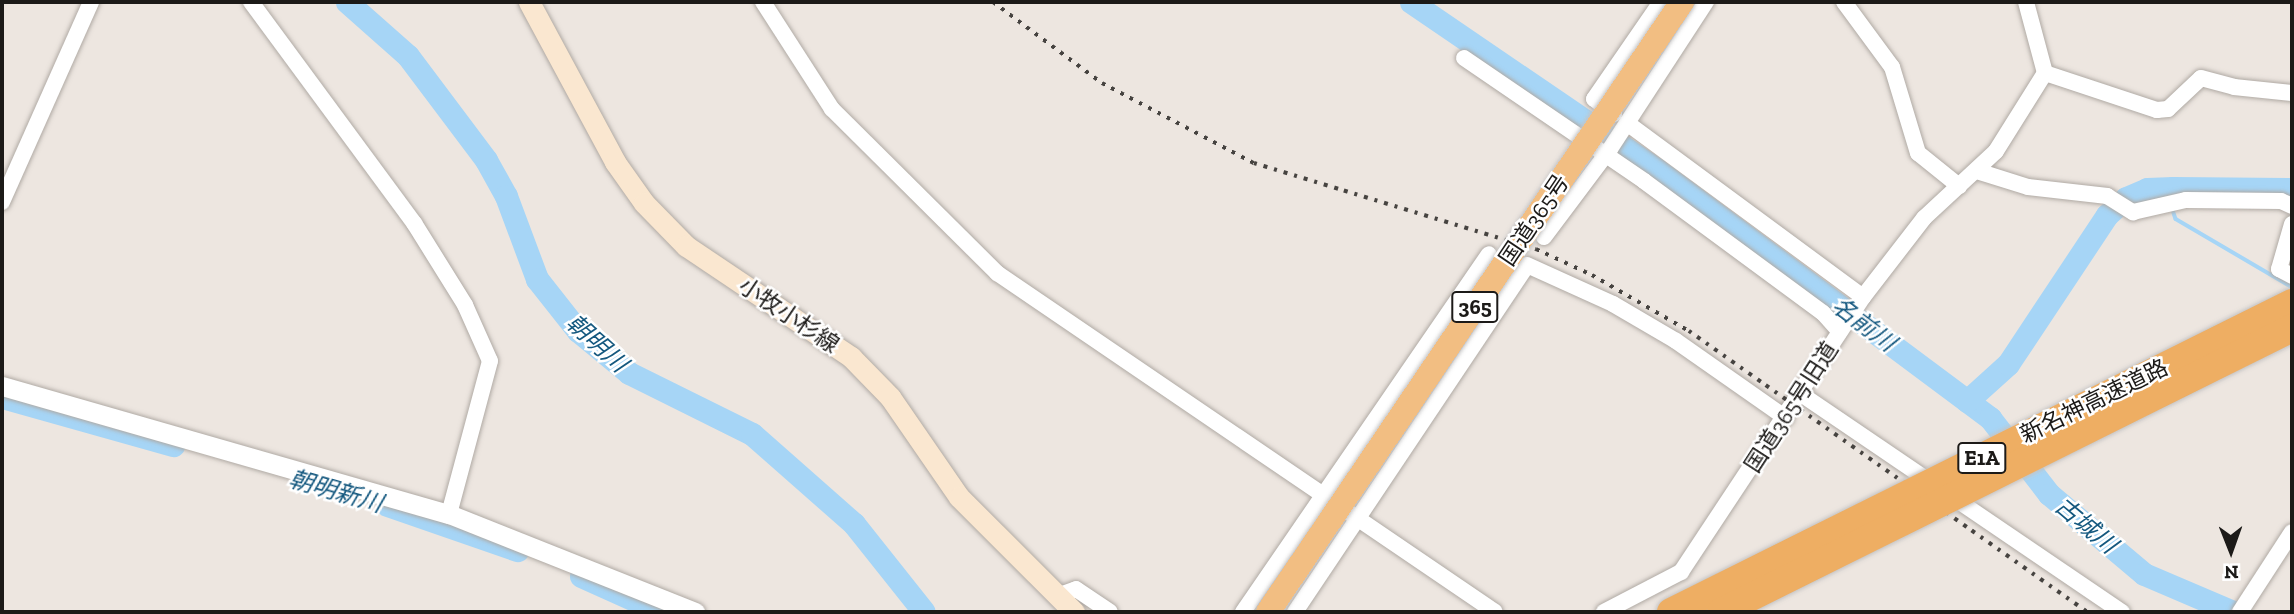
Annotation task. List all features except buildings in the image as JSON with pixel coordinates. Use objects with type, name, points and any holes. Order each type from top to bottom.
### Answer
[{"type":"highway","name":"国道365号","points":[[1268,612],[1682,2]]},
{"type":"highway","name":"新名神高速道路","points":[[1671,612],[2292,303]]},
{"type":"highway","name":"新名神高速道路","points":[[1720,612],[2292,328]]},
{"type":"main road","name":"小牧小杉線","points":[[529,2],[615,162],[644,203],[686,246],[850,357],[890,397],[959,497],[1074,612]]},
{"type":"street","points":[[2,202],[91,2]]},
{"type":"street","points":[[251,2],[414,223],[465,305],[490,361],[449,514]]},
{"type":"street","points":[[763,2],[832,109],[996,273],[1495,612]]},
{"type":"street","points":[[1661,2],[1594,99],[1625,125],[1862,299]]},
{"type":"street","points":[[1544,237],[1607,152],[1706,2]]},
{"type":"street","points":[[1844,2],[1892,67],[1918,153],[1959,186]]},
{"type":"street","points":[[2026,2],[2045,73],[2157,110],[2168,109],[2201,78],[2234,88],[2292,93]]},
{"type":"street","points":[[1464,58],[1607,152],[1842,329]]},
{"type":"street","name":"国道365号旧道","points":[[1604,612],[1681,572],[1786,418],[1862,299],[1924,218],[1996,151],[2045,73]]},
{"type":"street","points":[[1977,171],[2028,187],[2107,196],[2130,211],[2186,200],[2281,201],[2292,206]]},
{"type":"street","points":[[2292,224],[2279,269],[2292,276]]},
{"type":"street","points":[[1243,612],[1489,254]]},
{"type":"street","points":[[1294,612],[1527,265],[1613,304],[1676,341],[1786,418]]},
{"type":"street","points":[[2,386],[449,514],[669,606],[695,612]]},
{"type":"street","points":[[1801,394],[2122,612]]},
{"type":"street","points":[[2242,609],[2292,532]]},
{"type":"street","points":[[1057,596],[1076,589],[1110,612]]},
{"type":"waterway","name":"朝明川","points":[[347,2],[408,56],[486,160],[506,196],[537,279],[578,331],[629,373],[752,434],[854,524],[924,612]]},
{"type":"waterway","name":"名前川","points":[[1411,2],[1656,169],[1990,418],[2049,494],[2144,574],[2233,612]]},
{"type":"waterway","name":"名前川","points":[[2173,188],[2173,196]]},
{"type":"waterway","name":"名前川","points":[[1967,401],[2008,364],[2107,215],[2126,198],[2147,189],[2292,189]]},
{"type":"waterway","points":[[2173,210],[2176,219],[2292,287]]},
{"type":"waterway","name":"朝明新川","points":[[2,397],[173,445]]},
{"type":"waterway","name":"朝明新川","points":[[387,505],[517,550]]},
{"type":"waterway","name":"朝明新川","points":[[581,576],[661,612]]},
{"type":"railway","points":[[993,2],[1102,83],[1254,163],[1536,249],[1592,275],[1689,331],[2088,612]]},
{"type":"water label","name":"古城川","points":[[2086,525]]}]
